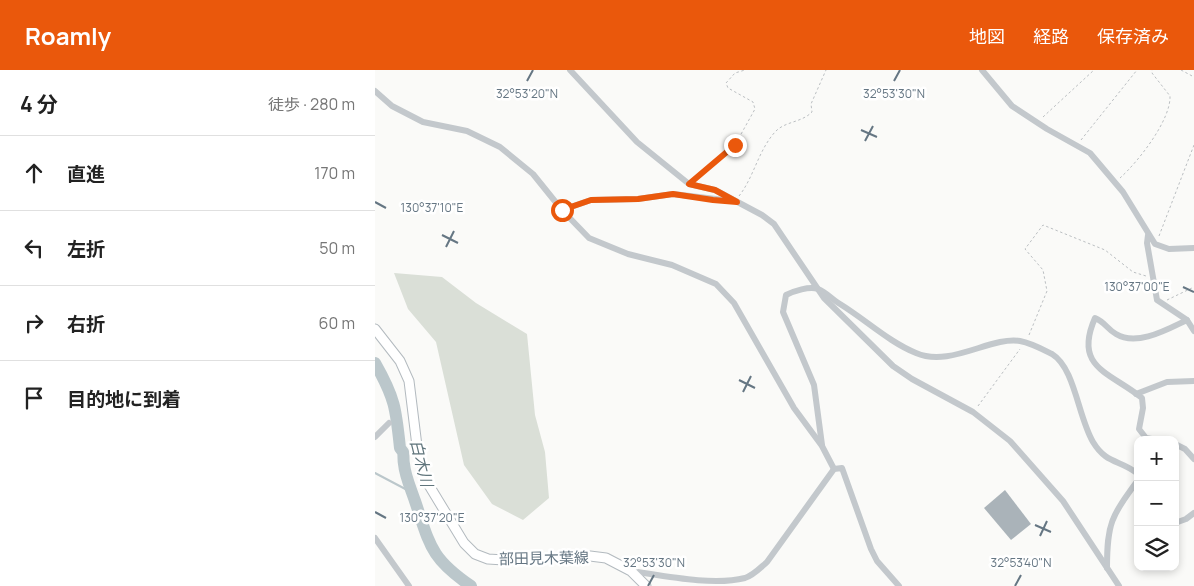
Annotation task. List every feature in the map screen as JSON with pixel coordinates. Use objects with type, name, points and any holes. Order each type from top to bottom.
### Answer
[{"type":"main road","name":"部田見木葉線","points":[[375,330],[400,361],[409,381],[417,446],[427,482],[464,543],[475,554],[488,559],[504,560],[589,556],[606,558],[631,571],[645,586]]},
{"type":"street","points":[[570,70],[637,142],[689,184],[715,190],[737,200],[774,224],[817,289],[849,324],[893,366],[912,379],[973,412],[1010,441],[1063,501],[1119,586]]},
{"type":"street","points":[[982,70],[1007,101],[1037,123],[1091,153],[1131,202],[1148,235],[1155,244],[1169,249],[1194,248]]},
{"type":"street","points":[[375,91],[392,106],[423,122],[467,131],[500,147],[533,174],[562,210],[589,238],[628,254],[671,265],[716,284],[734,303],[794,408],[823,446],[834,469]]},
{"type":"street","points":[[562,210],[591,200],[638,199],[673,194],[713,200],[737,200]]},
{"type":"street","points":[[1148,235],[1147,243],[1155,296],[1160,303],[1187,320],[1194,331]]},
{"type":"street","points":[[823,446],[814,385],[783,312],[786,296],[796,290],[817,289],[866,320],[896,343],[919,354],[955,355],[1005,342],[1019,341],[1053,355],[1067,371],[1080,414],[1093,442],[1105,458],[1134,472]]},
{"type":"street","points":[[1144,436],[1139,429],[1143,408],[1142,398],[1093,364],[1088,345],[1088,334],[1095,318],[1104,321],[1114,333],[1123,338],[1160,333],[1187,320]]},
{"type":"street","points":[[1136,394],[1167,382],[1194,381]]},
{"type":"street","points":[[375,437],[389,423]]},
{"type":"street","points":[[1179,446],[1185,449],[1194,459]]},
{"type":"street","points":[[631,571],[722,583],[750,575],[767,562],[777,550],[834,469],[841,468],[871,549],[877,561],[899,586]]},
{"type":"street","points":[[1107,570],[1107,534],[1112,519],[1137,481]]},
{"type":"street","points":[[1179,521],[1186,519],[1194,513]]},
{"type":"street","points":[[375,538],[409,586]]},
{"type":"path","points":[[689,184],[735,145],[755,109],[753,102],[728,88],[726,84],[735,73],[745,70]]},
{"type":"path","points":[[737,200],[766,143],[775,132],[787,123],[803,118],[812,112],[811,104],[826,70]]},
{"type":"path","points":[[1037,123],[1094,70]]},
{"type":"path","points":[[1078,145],[1137,70]]},
{"type":"path","points":[[1115,181],[1132,167],[1167,115],[1170,96],[1152,73],[1152,70]]},
{"type":"path","points":[[1181,70],[1194,77]]},
{"type":"path","points":[[1155,244],[1173,205],[1194,145]]},
{"type":"path","points":[[1028,339],[1047,291],[1043,270],[1025,249],[1043,225],[1105,250],[1133,272],[1153,279]]},
{"type":"path","points":[[1160,303],[1194,287]]},
{"type":"path","points":[[973,412],[1022,346]]},
{"type":"shaded area","points":[[394,273],[442,277],[476,303],[527,334],[535,415],[545,452],[549,498],[523,520],[492,504],[464,465],[436,342],[408,309]]},
{"type":"building","points":[[1005,490],[1031,524],[1011,540],[984,508]]},
{"type":"waterway","name":"白木川","points":[[375,363],[391,395],[406,473],[424,529],[433,550],[447,567],[471,586]]},
{"type":"waterway","points":[[375,473],[411,492]]},
{"type":"route","points":[[562,210],[591,200],[638,199],[673,194],[737,202],[715,190],[689,184],[735,145]]}]
